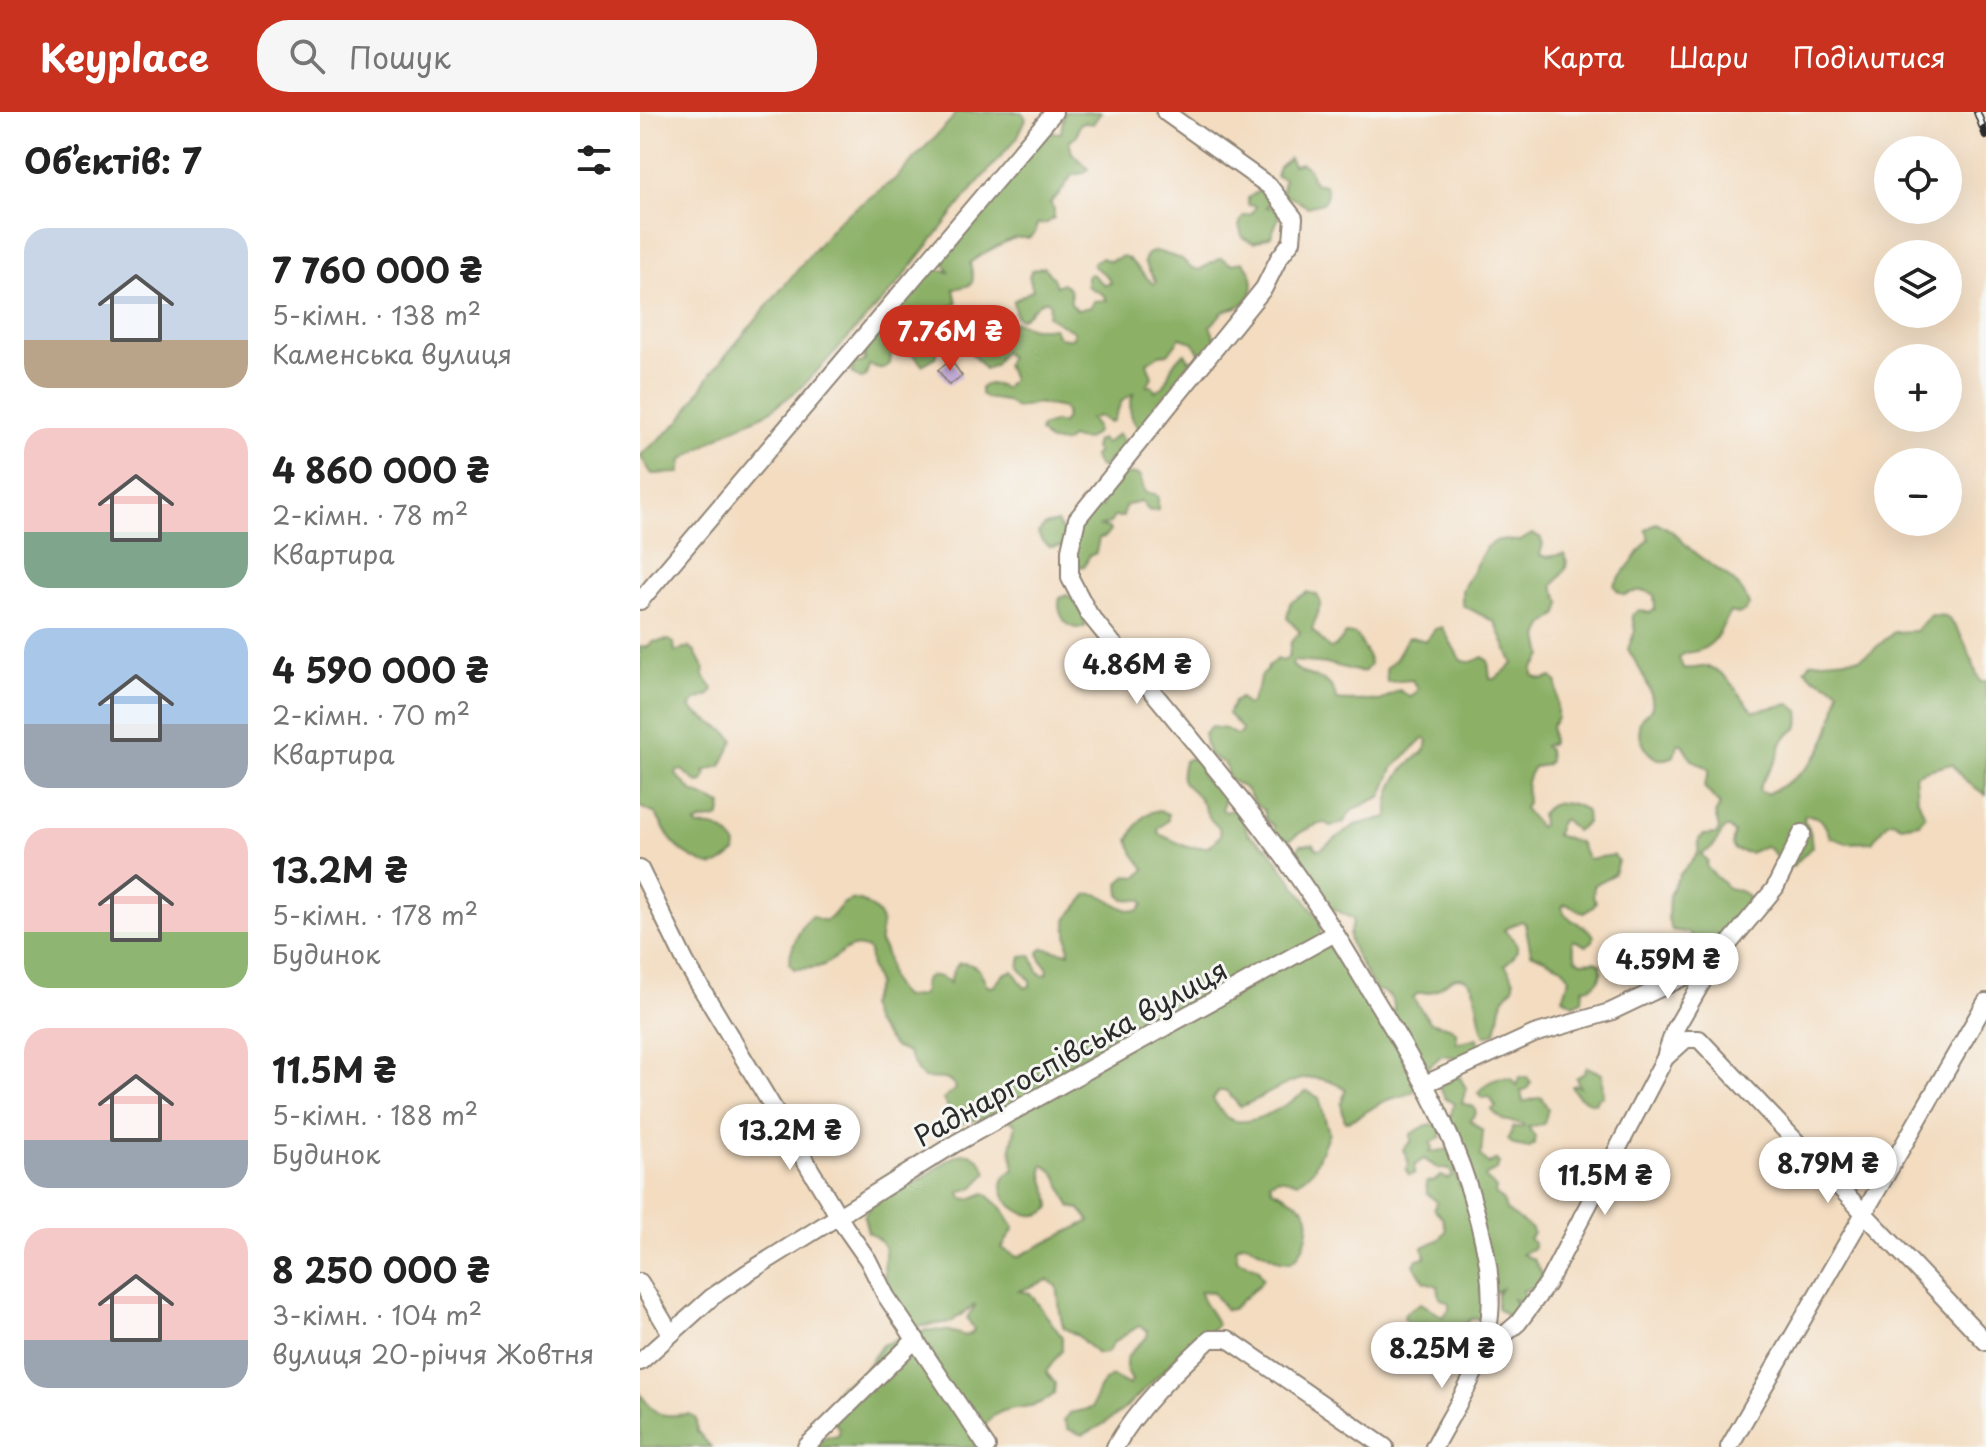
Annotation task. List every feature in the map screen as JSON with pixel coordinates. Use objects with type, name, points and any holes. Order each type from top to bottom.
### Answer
[{"type":"street","points":[[640,601],[1054,112]]},
{"type":"street","points":[[1165,112],[1269,186],[1294,218],[1292,241],[1279,258],[1264,288],[1077,519],[1070,550],[1070,578],[1089,614],[1254,819],[1335,933],[1450,1132],[1482,1235],[1490,1274],[1490,1315],[1484,1352],[1434,1447]]},
{"type":"street","points":[[1484,1352],[1518,1323],[1547,1284],[1665,1058],[1674,1031],[1713,963],[1775,888],[1802,833]]},
{"type":"street","points":[[640,869],[686,963],[868,1260],[886,1296],[987,1447]]},
{"type":"street","name":"Раднаргоспівська вулиця","points":[[640,1362],[712,1297],[956,1143],[1335,933]]},
{"type":"street","points":[[1425,1084],[1534,1034],[1610,1012],[1713,963]]},
{"type":"street","points":[[1729,1447],[1986,1002]]},
{"type":"street","points":[[1665,1058],[1686,1039],[1699,1039],[1986,1342]]},
{"type":"street","points":[[640,1282],[671,1334]]},
{"type":"street","points":[[806,1447],[916,1339]]},
{"type":"street","points":[[1114,1444],[1129,1422],[1210,1339],[1228,1339],[1385,1447]]},
{"type":"green space","points":[[956,112],[1022,112],[1026,119],[1017,138],[973,188],[896,286],[802,387],[766,414],[729,431],[682,460],[680,473],[652,474],[640,456],[680,421],[712,372],[839,220],[895,179]]},
{"type":"green space","points":[[1064,112],[1101,112],[1093,124],[1080,124],[1076,137],[1069,141],[1072,153],[1088,169],[1072,175],[1050,203],[1054,218],[1037,224],[1035,233],[1029,238],[1012,239],[970,263],[971,285],[954,289],[957,303],[938,309],[935,313],[936,323],[928,329],[940,343],[936,357],[922,365],[914,355],[907,354],[898,346],[892,349],[890,364],[884,368],[869,365],[866,376],[861,379],[852,373],[854,362],[865,361],[864,353],[880,332],[881,325],[903,298],[917,288],[930,269],[949,272],[941,258],[1037,143],[1048,132],[1061,133]]},
{"type":"green space","points":[[1289,158],[1293,165],[1301,163],[1309,169],[1314,183],[1325,185],[1327,194],[1323,203],[1307,207],[1285,196],[1282,192],[1284,179],[1276,176],[1279,167]]},
{"type":"green space","points":[[1260,190],[1273,199],[1266,207],[1277,208],[1279,217],[1271,236],[1254,243],[1243,238],[1239,226],[1243,216],[1252,214],[1256,206],[1248,205],[1248,198]]},
{"type":"green space","points":[[1156,251],[1182,259],[1199,270],[1221,258],[1231,264],[1243,262],[1253,285],[1246,301],[1223,312],[1210,326],[1216,341],[1201,356],[1193,342],[1180,338],[1168,354],[1159,355],[1147,363],[1152,377],[1147,386],[1152,386],[1155,391],[1164,386],[1181,355],[1185,353],[1189,360],[1197,361],[1141,430],[1131,413],[1134,393],[1122,401],[1113,421],[1108,422],[1099,416],[1090,419],[1096,432],[1087,439],[1071,438],[1064,443],[1048,441],[1040,432],[1041,427],[1055,422],[1061,424],[1065,420],[1063,408],[1037,403],[1016,408],[1006,401],[986,398],[981,394],[981,388],[986,385],[1005,388],[1012,379],[1006,365],[1009,357],[1003,351],[995,365],[985,369],[972,354],[954,343],[954,337],[959,333],[973,329],[994,334],[1015,322],[1033,328],[1054,328],[1058,337],[1073,337],[1074,332],[1048,316],[1050,304],[1046,300],[1020,319],[1016,316],[1013,301],[1033,290],[1029,276],[1032,270],[1044,267],[1056,286],[1062,283],[1068,287],[1071,303],[1077,310],[1090,307],[1094,301],[1107,300],[1087,286],[1087,275],[1092,274],[1105,285],[1111,283],[1093,266],[1095,261],[1101,258],[1110,261],[1123,256],[1153,284],[1156,282],[1144,262],[1147,254]]},
{"type":"green space","points":[[1118,434],[1123,445],[1122,452],[1117,454],[1119,459],[1109,460],[1102,468],[1098,466],[1093,456],[1097,453],[1094,448],[1096,441],[1101,439],[1105,444]]},
{"type":"green space","points":[[1119,475],[1140,476],[1145,493],[1155,494],[1158,498],[1158,510],[1149,511],[1141,501],[1125,506],[1123,517],[1114,517],[1110,523],[1101,526],[1110,531],[1099,538],[1096,553],[1089,556],[1085,566],[1077,567],[1075,541],[1083,522],[1095,507],[1102,507],[1103,496],[1116,484]]},
{"type":"green space","points":[[1057,522],[1061,529],[1067,530],[1063,546],[1050,547],[1038,533],[1045,525]]},
{"type":"green space","points":[[1656,523],[1673,532],[1733,581],[1749,605],[1738,614],[1730,612],[1709,645],[1679,658],[1683,668],[1715,669],[1754,711],[1790,704],[1799,711],[1798,727],[1783,740],[1775,763],[1759,791],[1766,794],[1798,776],[1819,753],[1826,740],[1839,689],[1813,677],[1805,669],[1812,662],[1860,658],[1894,632],[1915,631],[1931,615],[1946,616],[1963,639],[1980,682],[1986,681],[1986,795],[1967,782],[1952,764],[1915,775],[1917,797],[1925,816],[1919,823],[1901,826],[1893,821],[1887,823],[1872,842],[1847,843],[1830,837],[1822,821],[1805,815],[1812,847],[1792,867],[1781,865],[1765,846],[1750,853],[1735,850],[1732,845],[1734,833],[1725,828],[1712,848],[1701,854],[1708,862],[1706,866],[1728,888],[1747,896],[1753,917],[1718,950],[1703,947],[1689,933],[1672,930],[1668,919],[1669,895],[1680,874],[1698,854],[1699,839],[1704,835],[1717,834],[1719,828],[1715,814],[1720,805],[1704,787],[1708,768],[1692,760],[1682,744],[1678,744],[1674,756],[1666,759],[1653,756],[1644,745],[1639,723],[1651,709],[1651,696],[1628,649],[1635,631],[1632,615],[1639,610],[1650,613],[1655,609],[1654,595],[1636,591],[1624,595],[1614,585],[1649,539],[1646,530]]},
{"type":"green space","points":[[1532,534],[1540,537],[1543,544],[1540,555],[1565,554],[1566,564],[1553,587],[1561,603],[1558,614],[1544,625],[1539,637],[1543,656],[1533,668],[1535,677],[1552,677],[1557,683],[1557,718],[1551,727],[1552,743],[1544,746],[1548,750],[1549,761],[1546,765],[1534,767],[1531,772],[1524,808],[1539,827],[1542,825],[1541,814],[1551,806],[1569,803],[1580,807],[1586,811],[1587,823],[1576,831],[1564,819],[1556,835],[1579,842],[1588,859],[1614,855],[1618,861],[1614,874],[1594,885],[1596,901],[1593,907],[1584,913],[1566,904],[1562,906],[1570,919],[1594,936],[1586,946],[1574,940],[1576,959],[1596,961],[1601,965],[1601,974],[1595,984],[1583,988],[1582,1000],[1574,1004],[1563,998],[1570,978],[1562,967],[1531,953],[1525,923],[1521,921],[1504,930],[1514,940],[1517,951],[1505,965],[1514,984],[1501,1006],[1495,1033],[1485,1036],[1474,992],[1466,979],[1453,978],[1438,989],[1418,993],[1413,998],[1430,1022],[1456,1031],[1457,1043],[1477,1038],[1483,1052],[1464,1068],[1454,1057],[1442,1055],[1425,1070],[1417,1061],[1409,1040],[1391,1017],[1394,1008],[1392,999],[1376,990],[1356,956],[1349,937],[1353,919],[1328,906],[1308,875],[1301,872],[1293,861],[1300,845],[1313,844],[1316,849],[1321,849],[1355,825],[1388,817],[1395,782],[1423,752],[1428,741],[1424,738],[1393,768],[1382,796],[1352,810],[1343,823],[1314,826],[1282,845],[1274,826],[1266,820],[1264,810],[1255,804],[1246,789],[1229,779],[1225,764],[1208,754],[1204,734],[1211,727],[1226,729],[1236,735],[1241,733],[1242,729],[1228,714],[1240,698],[1247,705],[1250,704],[1260,677],[1268,666],[1277,659],[1283,661],[1289,657],[1291,642],[1300,632],[1287,618],[1290,603],[1307,592],[1317,595],[1321,603],[1312,630],[1330,649],[1346,634],[1355,634],[1370,664],[1360,672],[1330,664],[1293,661],[1292,665],[1302,673],[1324,680],[1337,700],[1380,701],[1399,690],[1410,697],[1414,695],[1418,689],[1412,680],[1387,682],[1386,668],[1396,659],[1407,638],[1426,641],[1435,629],[1442,627],[1460,659],[1468,662],[1483,657],[1488,661],[1490,679],[1495,679],[1513,664],[1495,622],[1462,605],[1462,590],[1486,547],[1498,540],[1520,541]]},
{"type":"green space","points":[[1067,595],[1085,618],[1086,626],[1074,628],[1065,621],[1059,604],[1060,598]]},
{"type":"green space","points":[[669,640],[674,643],[675,652],[689,647],[694,650],[704,669],[703,675],[713,689],[710,695],[696,700],[690,707],[734,740],[721,766],[704,771],[703,782],[698,783],[682,770],[677,771],[676,775],[693,792],[722,805],[720,816],[695,824],[720,830],[736,844],[735,853],[714,866],[684,853],[670,838],[656,814],[640,807],[640,646],[646,648],[652,642]]},
{"type":"green space","points":[[1190,758],[1199,765],[1204,780],[1217,783],[1226,793],[1222,810],[1227,812],[1232,809],[1242,816],[1248,834],[1269,849],[1321,922],[1323,943],[1345,960],[1368,994],[1382,1026],[1419,1085],[1409,1094],[1385,1101],[1345,1122],[1341,1104],[1346,1090],[1317,1078],[1292,1082],[1240,1107],[1227,1091],[1219,1091],[1213,1099],[1223,1113],[1233,1120],[1243,1121],[1267,1115],[1307,1091],[1319,1098],[1329,1133],[1313,1170],[1298,1182],[1279,1178],[1270,1182],[1272,1189],[1294,1200],[1305,1210],[1308,1216],[1306,1238],[1291,1262],[1280,1261],[1245,1243],[1236,1247],[1237,1259],[1258,1269],[1263,1279],[1259,1285],[1232,1309],[1226,1310],[1212,1292],[1200,1291],[1217,1324],[1175,1359],[1125,1408],[1098,1428],[1082,1435],[1068,1429],[1064,1420],[1070,1413],[1092,1408],[1101,1386],[1112,1376],[1129,1385],[1132,1380],[1126,1361],[1147,1337],[1148,1331],[1139,1326],[1114,1342],[1107,1353],[1097,1354],[1077,1335],[1064,1328],[1057,1286],[1048,1280],[1019,1291],[1030,1293],[1062,1337],[1062,1350],[1046,1372],[1055,1383],[1054,1394],[1046,1400],[995,1415],[985,1425],[975,1447],[814,1447],[827,1436],[839,1435],[833,1420],[835,1392],[841,1385],[860,1376],[882,1345],[926,1330],[949,1331],[966,1336],[974,1329],[967,1318],[976,1304],[951,1322],[916,1327],[887,1282],[884,1247],[868,1232],[864,1216],[875,1202],[921,1179],[956,1156],[965,1154],[973,1155],[980,1161],[987,1173],[974,1187],[960,1192],[962,1198],[970,1199],[985,1193],[1002,1208],[1014,1228],[1002,1248],[1017,1257],[1090,1221],[1080,1209],[1071,1207],[1054,1172],[1043,1165],[1051,1207],[1034,1215],[1016,1209],[1009,1202],[1002,1186],[1004,1178],[1014,1169],[1011,1148],[1016,1124],[996,1118],[959,1123],[943,1100],[955,1089],[953,1083],[945,1079],[924,1078],[908,1053],[894,1047],[874,1023],[868,1005],[877,984],[869,950],[849,948],[821,966],[794,969],[789,963],[800,930],[812,916],[829,919],[843,904],[858,901],[874,910],[881,919],[880,943],[887,956],[893,983],[904,997],[920,996],[927,977],[941,977],[950,983],[959,963],[978,968],[987,986],[993,987],[1005,973],[1013,971],[1025,988],[1030,986],[1030,980],[1019,968],[1021,956],[1031,955],[1039,973],[1047,974],[1048,969],[1039,952],[1043,948],[1069,953],[1066,920],[1088,894],[1101,896],[1125,909],[1139,910],[1143,904],[1141,900],[1124,899],[1120,895],[1119,883],[1127,876],[1138,877],[1145,869],[1129,840],[1149,813],[1161,811],[1168,814],[1168,820],[1158,829],[1159,834],[1187,847],[1208,847],[1220,836],[1219,829],[1199,798],[1182,780],[1184,761]]},
{"type":"green space","points":[[1587,1067],[1602,1074],[1603,1097],[1598,1097],[1595,1103],[1581,1098],[1572,1086],[1580,1087],[1576,1078]]},
{"type":"green space","points":[[1459,1076],[1466,1088],[1462,1103],[1474,1107],[1476,1113],[1470,1120],[1483,1131],[1481,1156],[1488,1164],[1496,1160],[1499,1163],[1497,1170],[1485,1178],[1496,1188],[1495,1194],[1503,1201],[1506,1210],[1532,1229],[1529,1239],[1534,1243],[1534,1248],[1522,1254],[1534,1260],[1543,1275],[1537,1288],[1523,1290],[1525,1301],[1522,1303],[1513,1299],[1518,1308],[1509,1317],[1497,1308],[1497,1295],[1501,1289],[1495,1292],[1483,1287],[1480,1290],[1483,1319],[1471,1319],[1463,1327],[1450,1326],[1425,1349],[1402,1345],[1409,1338],[1405,1333],[1408,1323],[1404,1318],[1405,1313],[1421,1303],[1443,1317],[1449,1309],[1449,1303],[1440,1298],[1438,1286],[1425,1282],[1414,1265],[1417,1259],[1425,1257],[1423,1247],[1440,1239],[1446,1230],[1442,1217],[1434,1209],[1437,1202],[1427,1193],[1426,1182],[1441,1176],[1448,1179],[1452,1176],[1450,1170],[1437,1168],[1424,1159],[1415,1165],[1414,1174],[1409,1175],[1406,1170],[1409,1163],[1403,1149],[1411,1142],[1411,1134],[1427,1125],[1436,1125],[1441,1131],[1440,1138],[1430,1143],[1433,1147],[1430,1152],[1451,1149],[1458,1166],[1455,1173],[1460,1187],[1471,1163],[1458,1138],[1457,1128],[1449,1122],[1454,1104],[1445,1098],[1439,1086]]},
{"type":"green space","points":[[1519,1077],[1527,1077],[1531,1082],[1527,1089],[1521,1091],[1523,1102],[1541,1097],[1548,1109],[1544,1124],[1528,1127],[1535,1137],[1534,1144],[1529,1148],[1514,1145],[1508,1140],[1513,1127],[1523,1127],[1523,1124],[1503,1120],[1491,1110],[1496,1107],[1489,1097],[1482,1098],[1478,1093],[1488,1083],[1501,1078],[1511,1079],[1517,1086]]},
{"type":"green space","points":[[640,1393],[660,1414],[690,1414],[696,1419],[697,1431],[711,1447],[640,1447]]},
{"type":"building","points":[[951,360],[962,376],[949,385],[938,370]]},
{"type":"railway","points":[[1977,112],[1986,136]]}]
